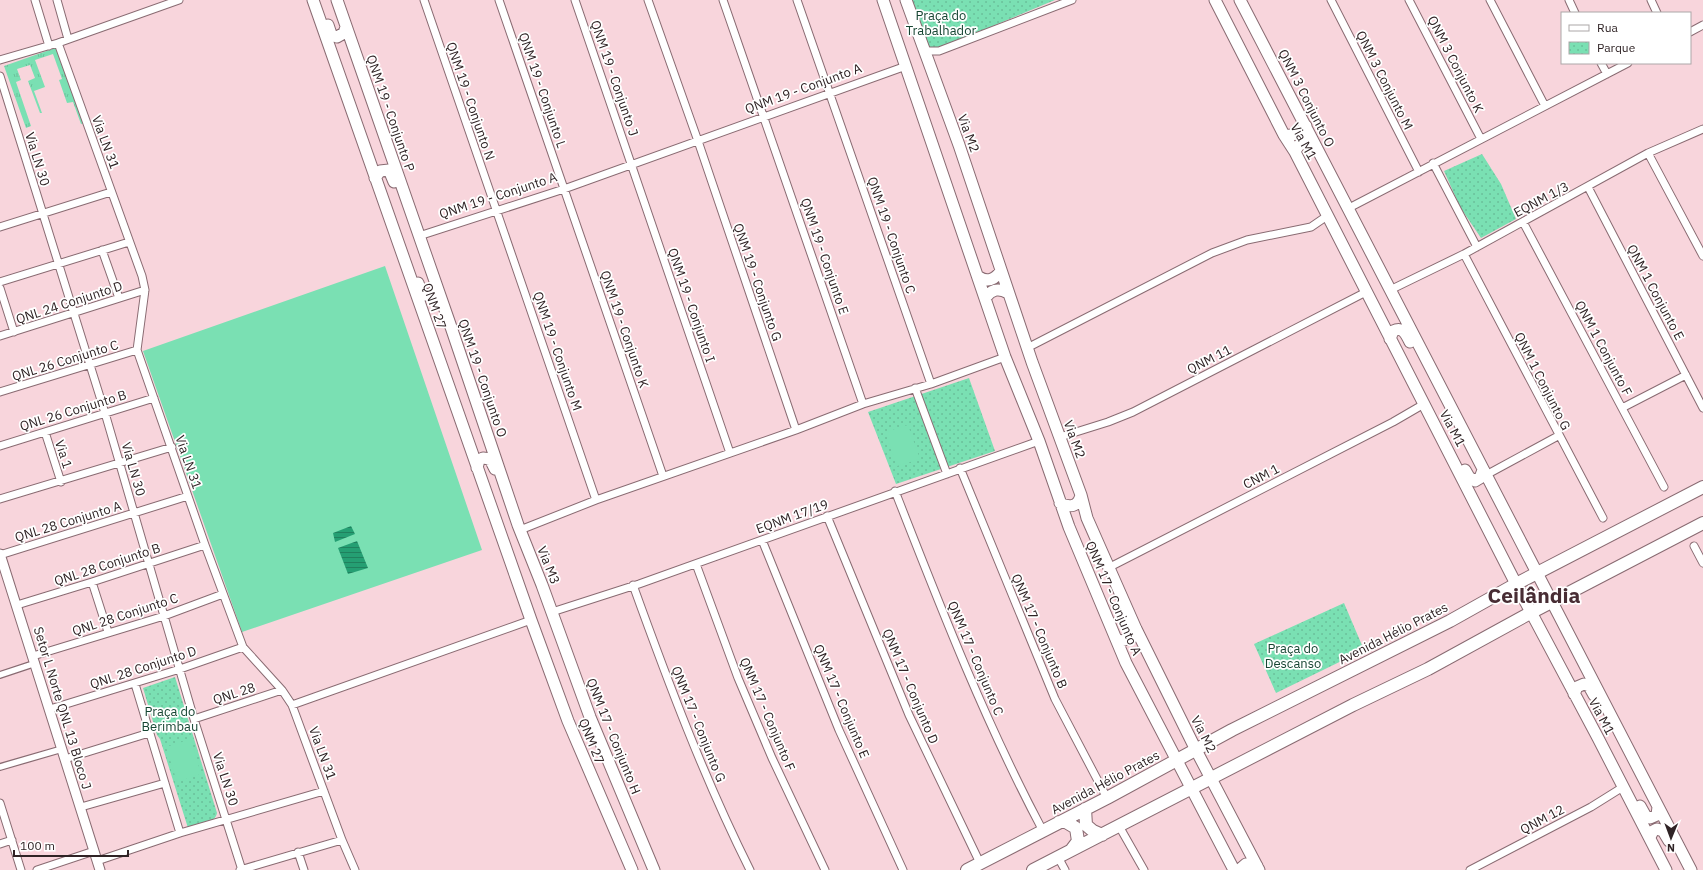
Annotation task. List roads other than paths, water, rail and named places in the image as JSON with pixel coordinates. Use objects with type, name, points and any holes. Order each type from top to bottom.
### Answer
[{"type":"main road","name":"QNM 27","points":[[313,0],[477,468],[568,721],[632,870]]},
{"type":"main road","points":[[319,0],[332,36],[340,37],[344,33],[346,27]]},
{"type":"main road","name":"QNM 19 - Conjunto P","points":[[337,0],[419,234]]},
{"type":"main road","points":[[883,0],[1006,357],[1039,441]]},
{"type":"main road","name":"Via M2","points":[[906,0],[959,145],[1008,293],[1081,496],[1087,518],[1136,630],[1196,750],[1258,868]]},
{"type":"main road","name":"Via M1","points":[[1215,0],[1284,135],[1295,152],[1516,584],[1666,870]]},
{"type":"main road","name":"QNM 3 Conjunto O","points":[[1240,0],[1306,126],[1347,209]]},
{"type":"main road","points":[[1284,135],[1293,136],[1306,126]]},
{"type":"main road","points":[[1295,152],[1297,146],[1302,142],[1308,141],[1314,143]]},
{"type":"main road","points":[[375,178],[382,170],[390,171],[403,208],[419,234]]},
{"type":"main road","name":"Via M1","points":[[1347,209],[1691,870]]},
{"type":"main road","points":[[394,232],[408,252],[422,294],[429,296],[437,287]]},
{"type":"main road","name":"QNM 19 - Conjunto O","points":[[419,234],[519,528]]},
{"type":"main road","points":[[979,277],[987,280],[991,279],[1001,271]]},
{"type":"main road","points":[[986,297],[990,293],[997,290],[1002,290],[1008,293]]},
{"type":"main road","points":[[1390,339],[1393,331],[1398,329],[1403,330],[1421,360],[1434,375]]},
{"type":"main road","points":[[1438,432],[1454,449],[1470,479],[1475,481],[1480,478],[1484,472]]},
{"type":"main road","name":"QNM 17 - Conjunto A","points":[[1039,441],[1069,527],[1116,639],[1176,760]]},
{"type":"main road","points":[[477,468],[481,458],[490,459],[493,461],[504,495],[519,528]]},
{"type":"main road","name":"Avenida Hélio Prates","points":[[967,870],[1107,798],[1288,701],[1450,621],[1516,584],[1703,487]]},
{"type":"main road","points":[[1060,503],[1070,506],[1074,505],[1079,501],[1081,496]]},
{"type":"main road","points":[[1069,527],[1071,519],[1082,516],[1087,518]]},
{"type":"main road","points":[[1033,870],[1428,669],[1532,612],[1703,523]]},
{"type":"main road","name":"Via M3","points":[[519,528],[552,612]]},
{"type":"main road","name":"QNM 17 - Conjunto H","points":[[552,612],[590,718],[654,870]]},
{"type":"main road","points":[[1116,639],[1121,641],[1131,638],[1136,630]]},
{"type":"main road","points":[[1574,694],[1579,686],[1584,684],[1589,686],[1602,711],[1616,726]]},
{"type":"main road","points":[[1601,744],[1618,762],[1645,815],[1650,818],[1655,817],[1658,813],[1658,807]]},
{"type":"main road","points":[[1176,760],[1234,870]]},
{"type":"main road","points":[[1085,809],[1086,825],[1093,831],[1102,834]]},
{"type":"main road","points":[[1059,822],[1066,822],[1076,828],[1078,841],[1072,849]]},
{"type":"main road","points":[[1650,837],[1655,830],[1663,831],[1684,870]]},
{"type":"main road","points":[[1239,870],[1246,864],[1258,868]]},
{"type":"street","points":[[35,0],[49,46]]},
{"type":"street","points":[[57,0],[68,39]]},
{"type":"street","points":[[0,60],[58,43],[160,3],[179,0]]},
{"type":"street","name":"QNM 19 - Conjunto N","points":[[424,0],[496,210]]},
{"type":"street","name":"QNM 19 - Conjunto L","points":[[499,0],[564,189]]},
{"type":"street","name":"QNM 19 - Conjunto J","points":[[575,0],[632,164]]},
{"type":"street","name":"QNM 19 - Conjunto G","points":[[648,0],[698,141],[796,430]]},
{"type":"street","name":"QNM 19 - Conjunto E","points":[[723,0],[863,404]]},
{"type":"street","name":"QNM 19 - Conjunto C","points":[[797,0],[930,384]]},
{"type":"street","points":[[924,51],[939,52],[1072,0]]},
{"type":"street","name":"QNM 3 Conjunto M","points":[[1330,0],[1419,172]]},
{"type":"street","name":"QNM 3 Conjunto K","points":[[1409,0],[1481,139]]},
{"type":"street","points":[[1490,0],[1545,106]]},
{"type":"street","points":[[1569,0],[1575,12]]},
{"type":"street","points":[[1651,0],[1657,12]]},
{"type":"street","points":[[1691,31],[1703,25]]},
{"type":"street","name":"Via LN 31","points":[[58,43],[145,290],[137,350],[205,545],[243,646],[282,690],[292,705],[342,840],[355,870]]},
{"type":"street","points":[[929,66],[939,52]]},
{"type":"street","points":[[1602,64],[1607,74]]},
{"type":"street","points":[[1347,209],[1626,64]]},
{"type":"street","name":"QNM 19 - Conjunto A","points":[[419,234],[564,189],[906,66]]},
{"type":"street","name":"Via LN 30","points":[[0,76],[105,413],[194,719],[241,870]]},
{"type":"street","name":"EQNM 1/3","points":[[1390,290],[1478,247],[1588,188],[1648,153],[1703,129]]},
{"type":"street","points":[[1648,153],[1703,256]]},
{"type":"street","name":"QNM 19 - Conjunto I","points":[[632,164],[730,452]]},
{"type":"street","points":[[1433,164],[1478,247]]},
{"type":"street","name":"QNM 1 Conjunto E","points":[[1588,188],[1703,408]]},
{"type":"street","name":"QNM 19 - Conjunto K","points":[[564,189],[663,476]]},
{"type":"street","points":[[0,227],[111,192]]},
{"type":"street","name":"QNM 19 - Conjunto M","points":[[496,210],[596,500]]},
{"type":"street","points":[[1027,348],[1212,253],[1247,240],[1311,227],[1327,216]]},
{"type":"street","name":"QNM 1 Conjunto F","points":[[1524,222],[1664,487]]},
{"type":"street","points":[[0,282],[129,242]]},
{"type":"street","points":[[102,250],[119,298]]},
{"type":"street","name":"QNM 1 Conjunto G","points":[[1464,254],[1558,436],[1603,518]]},
{"type":"street","points":[[0,288],[14,332]]},
{"type":"street","name":"QNL 24 Conjunto D","points":[[0,336],[145,290]]},
{"type":"street","name":"QNM 11","points":[[1060,437],[1108,422],[1133,412],[1366,292]]},
{"type":"street","name":"QNL 26 Conjunto C","points":[[0,392],[137,350]]},
{"type":"street","points":[[519,528],[730,452],[796,430],[863,404],[930,384],[1006,357]]},
{"type":"street","points":[[1622,408],[1686,375]]},
{"type":"street","points":[[915,388],[947,474]]},
{"type":"street","name":"QNL 26 Conjunto B","points":[[0,446],[154,398]]},
{"type":"street","name":"CNM 1","points":[[1108,568],[1393,422],[1424,404]]},
{"type":"street","name":"Via 1","points":[[45,432],[61,482]]},
{"type":"street","points":[[1484,472],[1558,436]]},
{"type":"street","name":"EQNM 17/19","points":[[552,612],[696,564],[895,491],[1039,441]]},
{"type":"street","points":[[0,499],[61,482],[172,447]]},
{"type":"street","name":"QNM 17 - Conjunto B","points":[[960,468],[1055,699],[1107,798]]},
{"type":"street","name":"QNM 17 - Conjunto C","points":[[895,491],[954,642],[993,729],[1043,831]]},
{"type":"street","name":"QNL 28 Conjunto A","points":[[0,554],[188,496]]},
{"type":"street","name":"QNM 17 - Conjunto D","points":[[827,516],[909,715],[980,863]]},
{"type":"street","name":"QNM 17 - Conjunto E","points":[[762,540],[839,730],[903,870]]},
{"type":"street","name":"QNL 28 Conjunto B","points":[[17,605],[205,545]]},
{"type":"street","points":[[1694,546],[1703,563]]},
{"type":"street","name":"Setor L Norte QNL 13 Bloco J","points":[[0,554],[100,870]]},
{"type":"street","name":"QNM 17 - Conjunto F","points":[[696,564],[738,678],[772,758],[825,870]]},
{"type":"street","points":[[92,582],[108,632]]},
{"type":"street","name":"QNM 17 - Conjunto G","points":[[633,585],[669,683],[707,777],[750,870]]},
{"type":"street","name":"QNL 28 Conjunto C","points":[[34,659],[108,632],[164,616],[223,594]]},
{"type":"street","points":[[292,705],[531,620]]},
{"type":"street","name":"QNL 28 Conjunto D","points":[[50,710],[135,684],[243,646]]},
{"type":"street","points":[[0,675],[34,659]]},
{"type":"street","points":[[135,684],[180,833]]},
{"type":"street","name":"QNL 28","points":[[194,719],[282,690]]},
{"type":"street","points":[[65,759],[149,733]]},
{"type":"street","points":[[0,767],[62,749]]},
{"type":"street","points":[[81,807],[165,783]]},
{"type":"street","name":"QNM 12","points":[[1470,870],[1591,807],[1623,787]]},
{"type":"street","points":[[97,861],[180,833],[324,791]]},
{"type":"street","points":[[0,803],[21,870]]},
{"type":"street","points":[[1119,826],[1144,870]]},
{"type":"street","points":[[0,844],[12,840]]},
{"type":"street","points":[[241,870],[342,840]]},
{"type":"street","points":[[37,870],[55,867],[94,851]]},
{"type":"street","points":[[298,852],[304,870]]},
{"type":"street","points":[[1058,857],[1065,870]]},
{"type":"district","name":"Ceilândia","points":[[1534,596]]},
{"type":"park label","name":"Praça do Trabalhador","points":[[941,22]]},
{"type":"park label","name":"Praça do Descanso","points":[[1293,656]]},
{"type":"park label","name":"Praça do Berimbau","points":[[170,718]]}]
